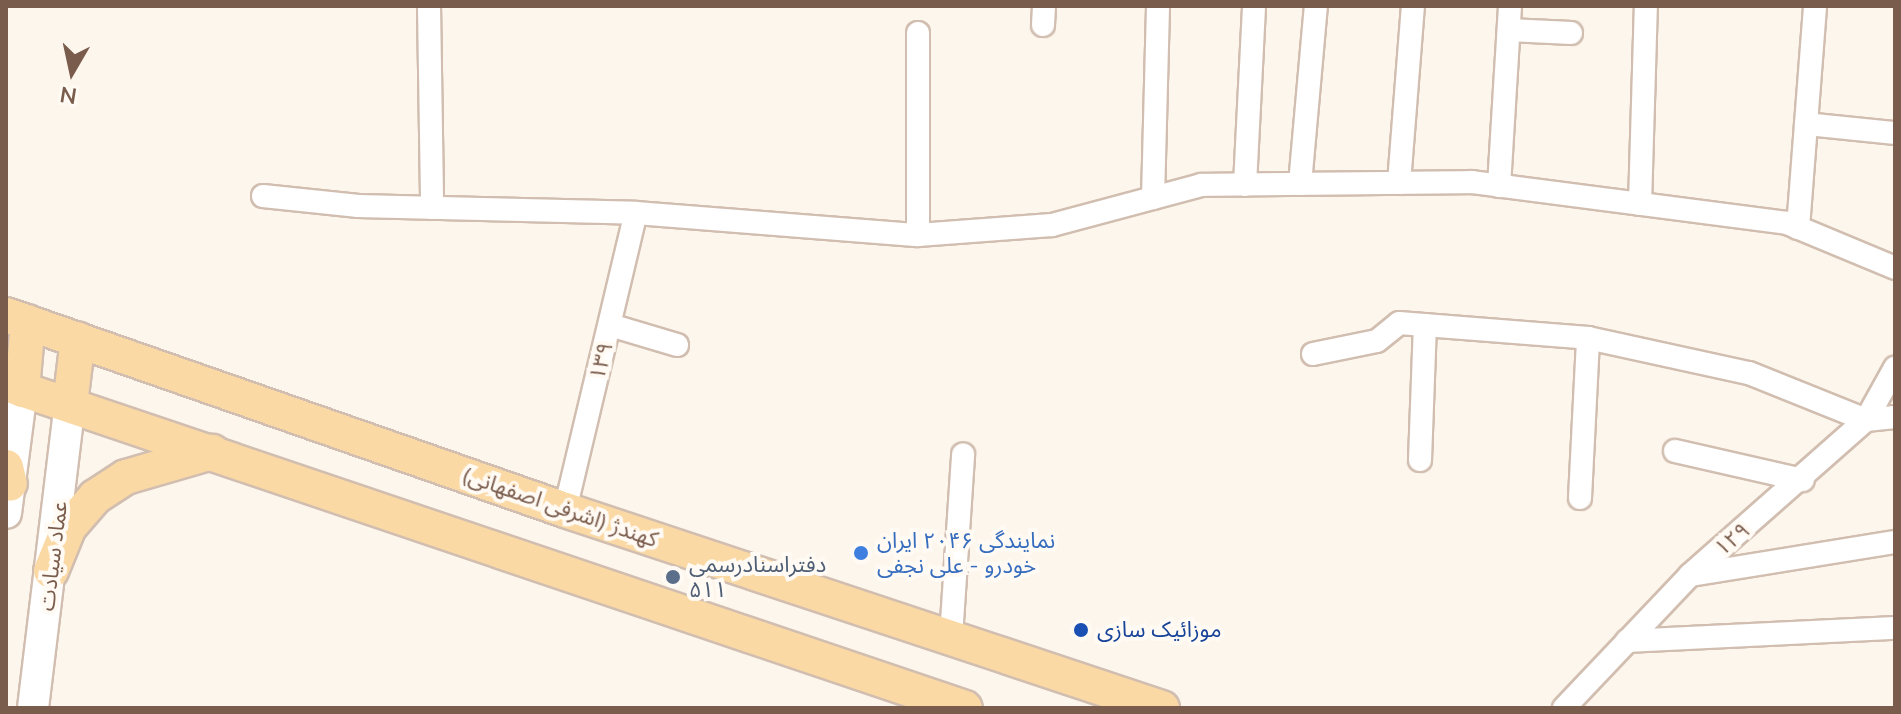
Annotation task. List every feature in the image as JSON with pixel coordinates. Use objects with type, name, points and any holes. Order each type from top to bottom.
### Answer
[{"type":"main road","name":"کهندژ (اشرفی اصفهانی)","points":[[17,318],[565,510],[1162,708]]},
{"type":"main road","points":[[7,488],[17,318]]},
{"type":"main road","points":[[70,404],[78,339]]},
{"type":"main road","points":[[14,387],[212,452],[467,544],[965,708]]},
{"type":"main road","name":"عماد سیادت","points":[[33,708],[70,404]]},
{"type":"main road","points":[[51,571],[69,527],[95,497],[126,477],[212,452]]},
{"type":"street","points":[[429,6],[432,208]]},
{"type":"street","points":[[1153,198],[1158,6]]},
{"type":"street","points":[[1245,185],[1254,6]]},
{"type":"street","points":[[1300,184],[1316,6]]},
{"type":"street","points":[[1399,183],[1413,6]]},
{"type":"street","points":[[1499,186],[1510,6]]},
{"type":"street","points":[[1640,204],[1646,6]]},
{"type":"street","points":[[1798,228],[1815,6]]},
{"type":"street","points":[[1509,30],[1571,33]]},
{"type":"street","points":[[918,33],[918,235]]},
{"type":"street","points":[[1806,124],[1895,133]]},
{"type":"street","points":[[263,196],[432,208],[636,213],[918,235],[1052,225],[1201,185],[1399,183],[1499,186],[1798,228],[1895,268]]},
{"type":"street","name":"۱۳۹","points":[[565,510],[636,213]]},
{"type":"street","points":[[1313,354],[1377,341],[1399,323],[1588,338],[1749,373],[1866,420],[1895,417]]},
{"type":"street","points":[[610,325],[677,345]]},
{"type":"street","points":[[1420,460],[1425,325]]},
{"type":"street","points":[[1580,498],[1588,338]]},
{"type":"street","name":"۱۲۹","points":[[1564,708],[1690,575],[1803,480],[1866,420],[1895,368]]},
{"type":"street","points":[[1675,451],[1803,480]]},
{"type":"street","points":[[951,637],[963,454]]},
{"type":"street","points":[[1690,575],[1895,542]]},
{"type":"street","points":[[1627,641],[1895,628]]},
{"type":"place","name":"نمایندگی ۲۰۴۶ ایران خودرو - علی نجفی","points":[[861,553]]},
{"type":"place","name":"دفتراسنادرسمی ۵۱۱","points":[[673,577]]},
{"type":"place","name":"موزائیک سازی","points":[[1081,630]]}]
